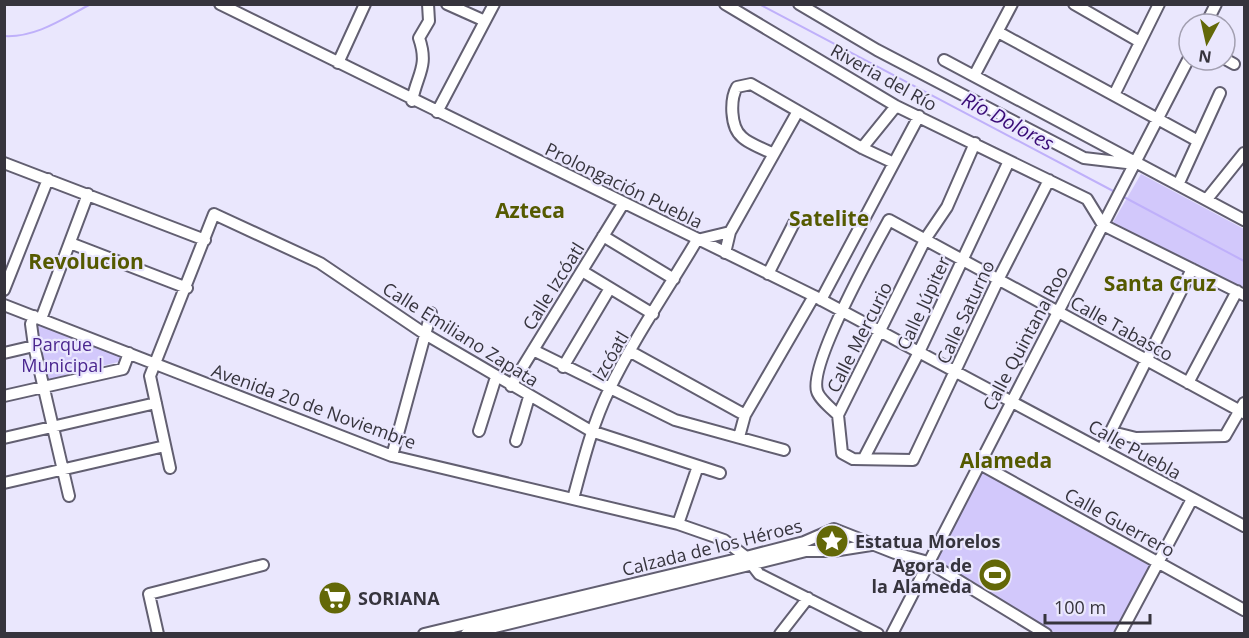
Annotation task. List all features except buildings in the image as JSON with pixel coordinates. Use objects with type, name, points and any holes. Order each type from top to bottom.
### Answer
[{"type":"street","name":"Prolongación Puebla","points":[[220,4],[412,101],[818,298],[1010,401]]},
{"type":"street","points":[[338,63],[365,4]]},
{"type":"street","points":[[412,101],[423,72],[424,54],[419,38],[429,21],[428,4]]},
{"type":"street","points":[[447,4],[485,21]]},
{"type":"street","points":[[437,112],[494,4]]},
{"type":"street","name":"Riveria del Río","points":[[726,4],[896,106],[1087,199],[1103,225]]},
{"type":"street","name":"Riveria del Río","points":[[799,4],[877,50],[1084,158],[1135,164]]},
{"type":"street","points":[[974,76],[1012,4]]},
{"type":"street","points":[[1074,4],[1140,42]]},
{"type":"street","points":[[1114,95],[1160,4]]},
{"type":"street","points":[[998,32],[1198,141]]},
{"type":"street","name":"Riveria del Río","points":[[944,60],[1135,164],[1245,220]]},
{"type":"street","name":"Calle Quintana Roo","points":[[892,633],[1182,72]]},
{"type":"street","points":[[772,153],[742,138],[737,128],[731,98],[737,87],[751,84],[862,148],[894,163]]},
{"type":"street","points":[[1178,185],[1220,93]]},
{"type":"street","points":[[862,148],[896,106]]},
{"type":"street","points":[[725,253],[730,232],[772,153],[798,111]]},
{"type":"street","points":[[739,437],[745,415],[818,298],[919,116]]},
{"type":"street","name":"Calle Mercurio","points":[[864,458],[853,459],[842,453],[838,415],[926,238],[947,207],[975,143]]},
{"type":"street","points":[[1207,199],[1245,153]]},
{"type":"street","name":"Calle Júpiter","points":[[864,458],[919,352],[1009,161]]},
{"type":"street","points":[[4,163],[205,240],[150,376],[170,468]]},
{"type":"street","points":[[4,290],[48,179]]},
{"type":"street","name":"Calle Saturno","points":[[864,458],[914,460],[999,278],[1048,180]]},
{"type":"street","points":[[69,496],[43,387],[31,324],[38,318],[70,243],[87,194]]},
{"type":"street","name":"Calle Izcóatl","points":[[511,386],[623,204]]},
{"type":"street","name":"Calle Emiliano Zapata","points":[[205,240],[214,214],[320,263],[425,334],[591,431],[720,473]]},
{"type":"street","name":"Calle Tabasco","points":[[840,310],[888,220],[926,238],[1058,310],[1148,362],[1243,409]]},
{"type":"street","points":[[768,274],[794,223]]},
{"type":"street","points":[[1103,225],[1241,293],[1188,383]]},
{"type":"street","points":[[698,240],[730,232]]},
{"type":"street","points":[[603,236],[674,279]]},
{"type":"street","name":"Izcóatl","points":[[573,499],[591,431],[609,389],[698,240]]},
{"type":"street","points":[[70,243],[187,288]]},
{"type":"street","points":[[1102,449],[1148,362],[1192,269]]},
{"type":"street","points":[[582,271],[653,314]]},
{"type":"street","points":[[563,367],[609,288]]},
{"type":"street","name":"Avenida 20 de Noviembre","points":[[4,305],[392,456],[678,524],[724,540],[759,573],[822,605]]},
{"type":"street","points":[[838,415],[817,393],[816,380],[840,310]]},
{"type":"street","points":[[392,456],[431,313]]},
{"type":"street","points":[[4,353],[34,346]]},
{"type":"street","points":[[532,350],[675,420],[784,450]]},
{"type":"street","points":[[631,352],[745,415]]},
{"type":"street","points":[[4,396],[123,369],[129,353]]},
{"type":"street","points":[[479,431],[496,377]]},
{"type":"street","points":[[516,441],[530,397]]},
{"type":"street","name":"Calle Puebla","points":[[1010,401],[1245,526]]},
{"type":"street","points":[[4,438],[156,403]]},
{"type":"street","points":[[1112,432],[1136,438],[1225,436],[1243,409]]},
{"type":"street","points":[[4,483],[165,446]]},
{"type":"street","name":"Calle Guerrero","points":[[980,464],[1245,610]]},
{"type":"street","points":[[678,524],[698,466]]},
{"type":"street","points":[[1120,633],[1192,499]]},
{"type":"street","name":"Calzada de los Héroes","points":[[466,633],[748,561],[834,529],[875,545]]},
{"type":"street","points":[[825,531],[821,537],[827,550]]},
{"type":"street","points":[[839,549],[844,544],[840,531]]},
{"type":"street","points":[[875,545],[928,562],[1046,633]]},
{"type":"street","name":"Calzada de los Héroes","points":[[424,633],[748,561],[806,551],[875,545]]},
{"type":"street","points":[[158,633],[149,594],[263,565]]},
{"type":"street","points":[[780,633],[808,598]]},
{"type":"street","points":[[822,605],[830,603],[892,633]]},
{"type":"street","points":[[822,605],[878,633]]},
{"type":"green space","points":[[1141,174],[1244,229],[1244,290],[1112,224]]},
{"type":"green space","name":"Parque Municipal","points":[[35,321],[125,355],[122,361],[46,380],[33,329]]},
{"type":"green space","name":"Alameda","points":[[980,471],[1152,567],[1113,633],[1057,634],[933,562]]},
{"type":"waterway","name":"Río Dolores","points":[[4,36],[16,36],[38,30],[91,4]]},
{"type":"waterway","name":"Río Dolores","points":[[759,4],[1115,192]]},
{"type":"waterway","name":"Río Dolores","points":[[1122,196],[1244,261]]},
{"type":"place","name":"Estatua Morelos","points":[[832,541]]},
{"type":"place","name":"Agora de la Alameda","points":[[995,575]]},
{"type":"place","name":"SORIANA","points":[[335,598]]},
{"type":"district","name":"Azteca","points":[[530,210]]},
{"type":"district","name":"Satelite","points":[[829,218]]},
{"type":"district","name":"Revolucion","points":[[86,261]]},
{"type":"district","name":"Santa Cruz","points":[[1160,283]]},
{"type":"district","name":"Alameda","points":[[1006,460]]}]
